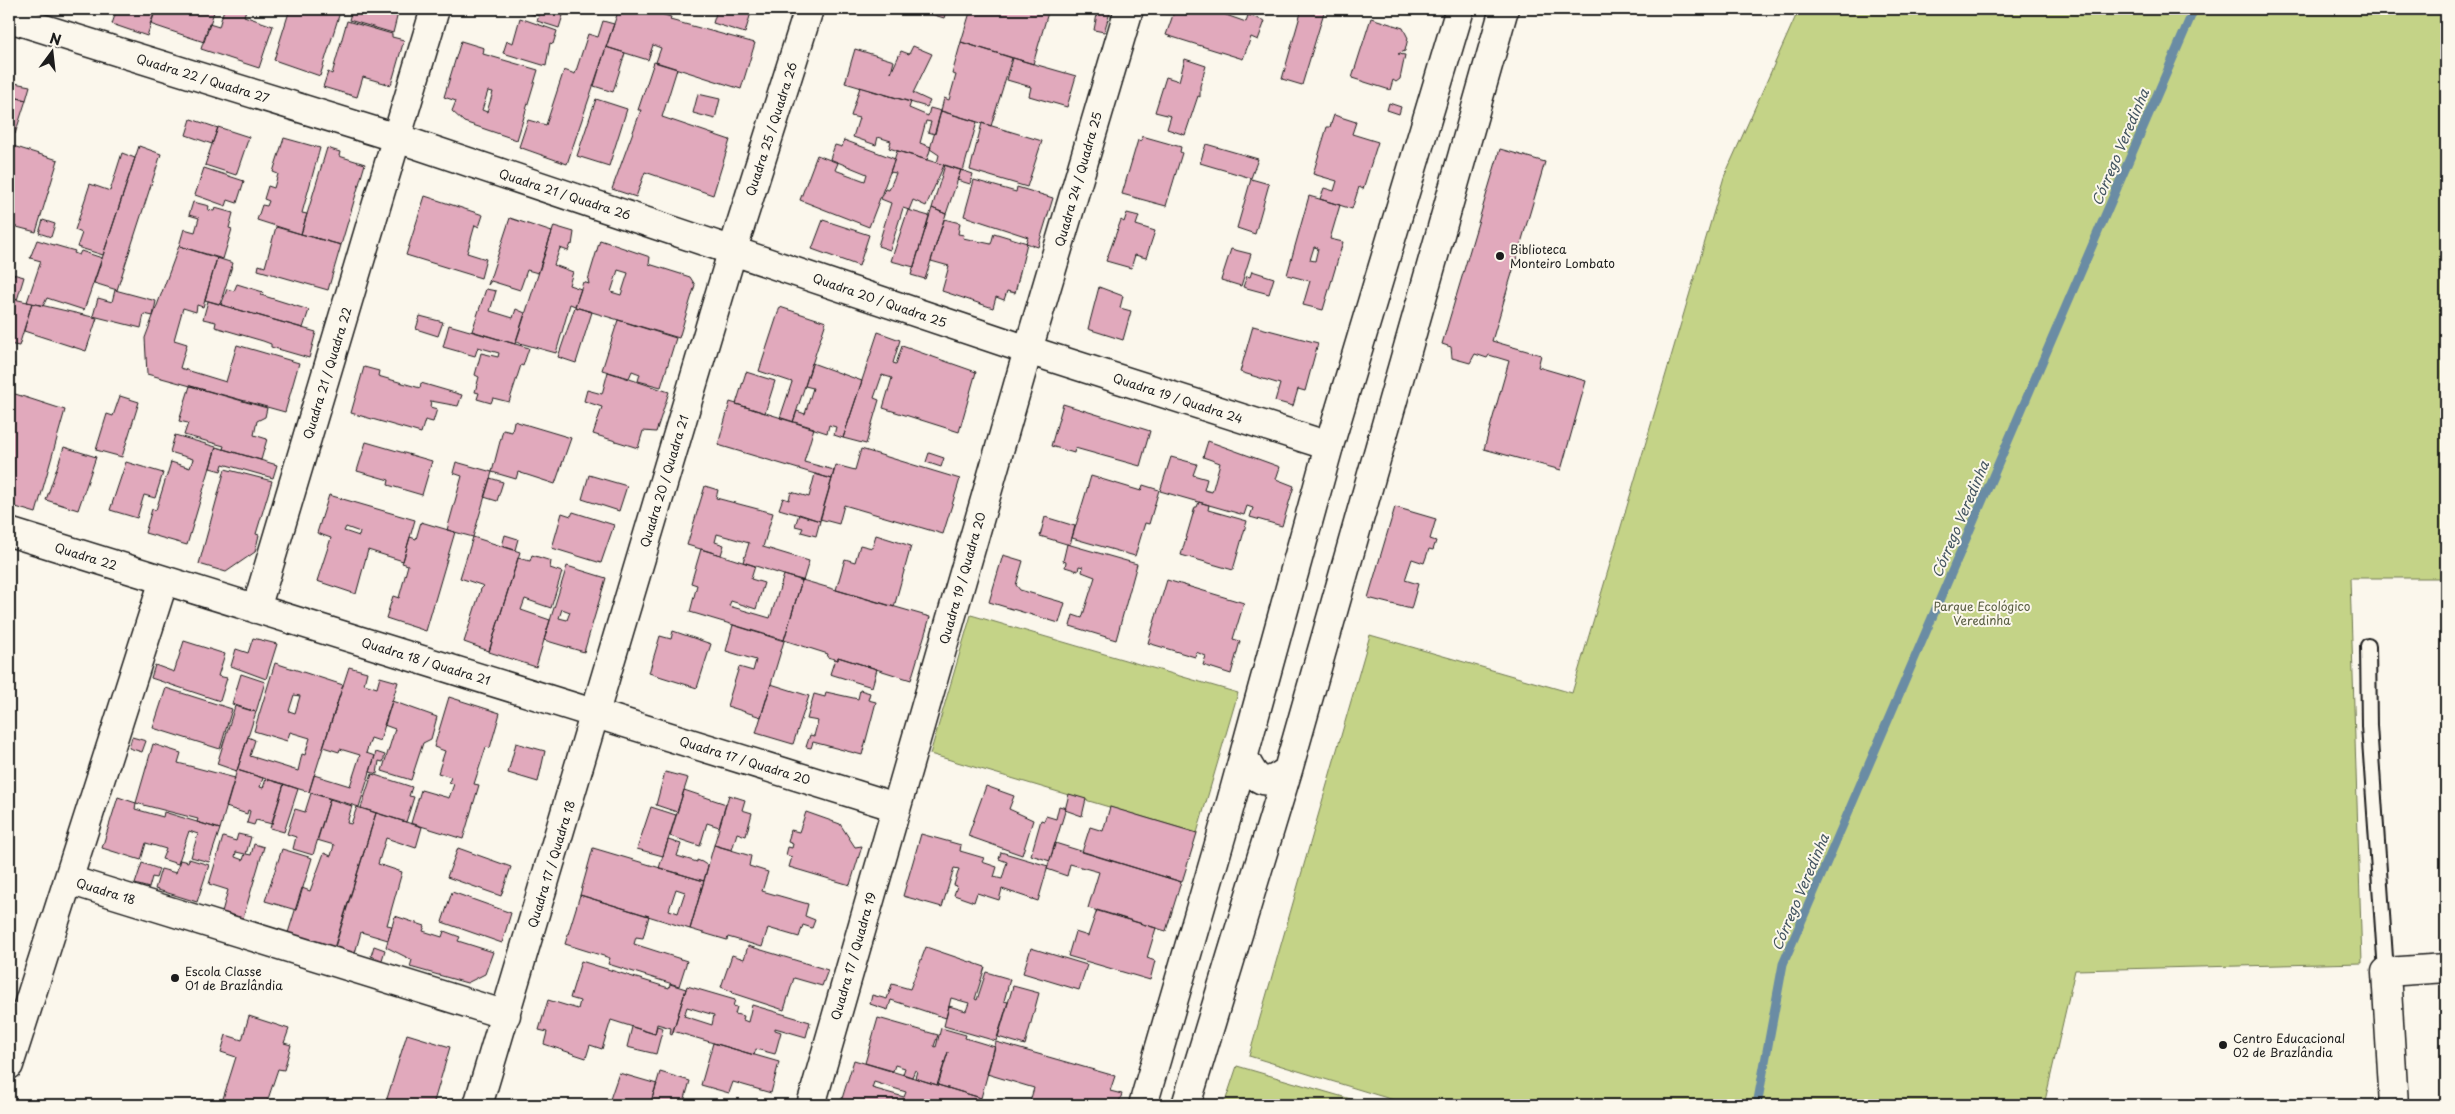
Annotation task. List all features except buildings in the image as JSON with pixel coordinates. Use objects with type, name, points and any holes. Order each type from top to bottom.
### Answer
[{"type":"street","name":"Quadra 21 / Quadra 22","points":[[256,608],[435,9]]},
{"type":"street","name":"Quadra 25 / Quadra 26","points":[[733,249],[809,9]]},
{"type":"street","name":"Quadra 24 / Quadra 25","points":[[1028,350],[1128,9]]},
{"type":"street","points":[[1143,1105],[1244,757],[1329,446],[1460,9]]},
{"type":"street","points":[[1186,1105],[1288,770],[1504,9]]},
{"type":"street","name":"Quadra 22 / Quadra 27","points":[[9,18],[397,138]]},
{"type":"street","name":"Quadra 21 / Quadra 26","points":[[397,138],[733,249]]},
{"type":"street","name":"Quadra 20 / Quadra 25","points":[[733,249],[1028,350]]},
{"type":"street","name":"Quadra 20 / Quadra 21","points":[[595,714],[733,249]]},
{"type":"street","name":"Quadra 19 / Quadra 24","points":[[1028,350],[1329,446]]},
{"type":"street","name":"Quadra 19 / Quadra 20","points":[[896,807],[1028,350]]},
{"type":"street","name":"Quadra 22","points":[[9,532],[164,580]]},
{"type":"street","points":[[164,580],[256,608]]},
{"type":"street","name":"Quadra 18","points":[[164,580],[69,880],[506,1015]]},
{"type":"street","name":"Quadra 18 / Quadra 21","points":[[256,608],[595,714]]},
{"type":"street","name":"Quadra 17 / Quadra 20","points":[[595,714],[896,807]]},
{"type":"street","name":"Quadra 17 / Quadra 18","points":[[478,1105],[595,714]]},
{"type":"street","points":[[1244,757],[1255,776],[1262,781],[1276,780],[1288,770]]},
{"type":"street","name":"Quadra 17 / Quadra 19","points":[[811,1105],[896,807]]},
{"type":"street","points":[[1226,820],[1239,815],[1252,815],[1263,822],[1268,831]]},
{"type":"street","points":[[9,1064],[69,880]]},
{"type":"street","points":[[2394,1105],[2386,972],[2446,968]]},
{"type":"lane","points":[[2368,646],[2369,726],[2386,972]]},
{"type":"green space","name":"Parque Ecológico Veredinha","points":[[1799,9],[2446,9],[2446,578],[2350,578],[2362,963],[2075,970],[2044,1105],[1410,1105],[1249,1056],[1370,635],[1572,693],[1724,177]]},
{"type":"green space","points":[[971,615],[1238,693],[1197,833],[930,754]]},
{"type":"green space","points":[[1237,1066],[1371,1105],[1224,1105]]},
{"type":"waterway","name":"Córrego Veredinha","points":[[1757,1105],[1783,964],[2194,9]]},
{"type":"place","name":"Biblioteca Monteiro Lombato","points":[[1500,256]]},
{"type":"place","name":"Escola Classe 01 de Brazlândia","points":[[175,978]]},
{"type":"place","name":"Centro Educacional 02 de Brazlândia","points":[[2223,1045]]}]
